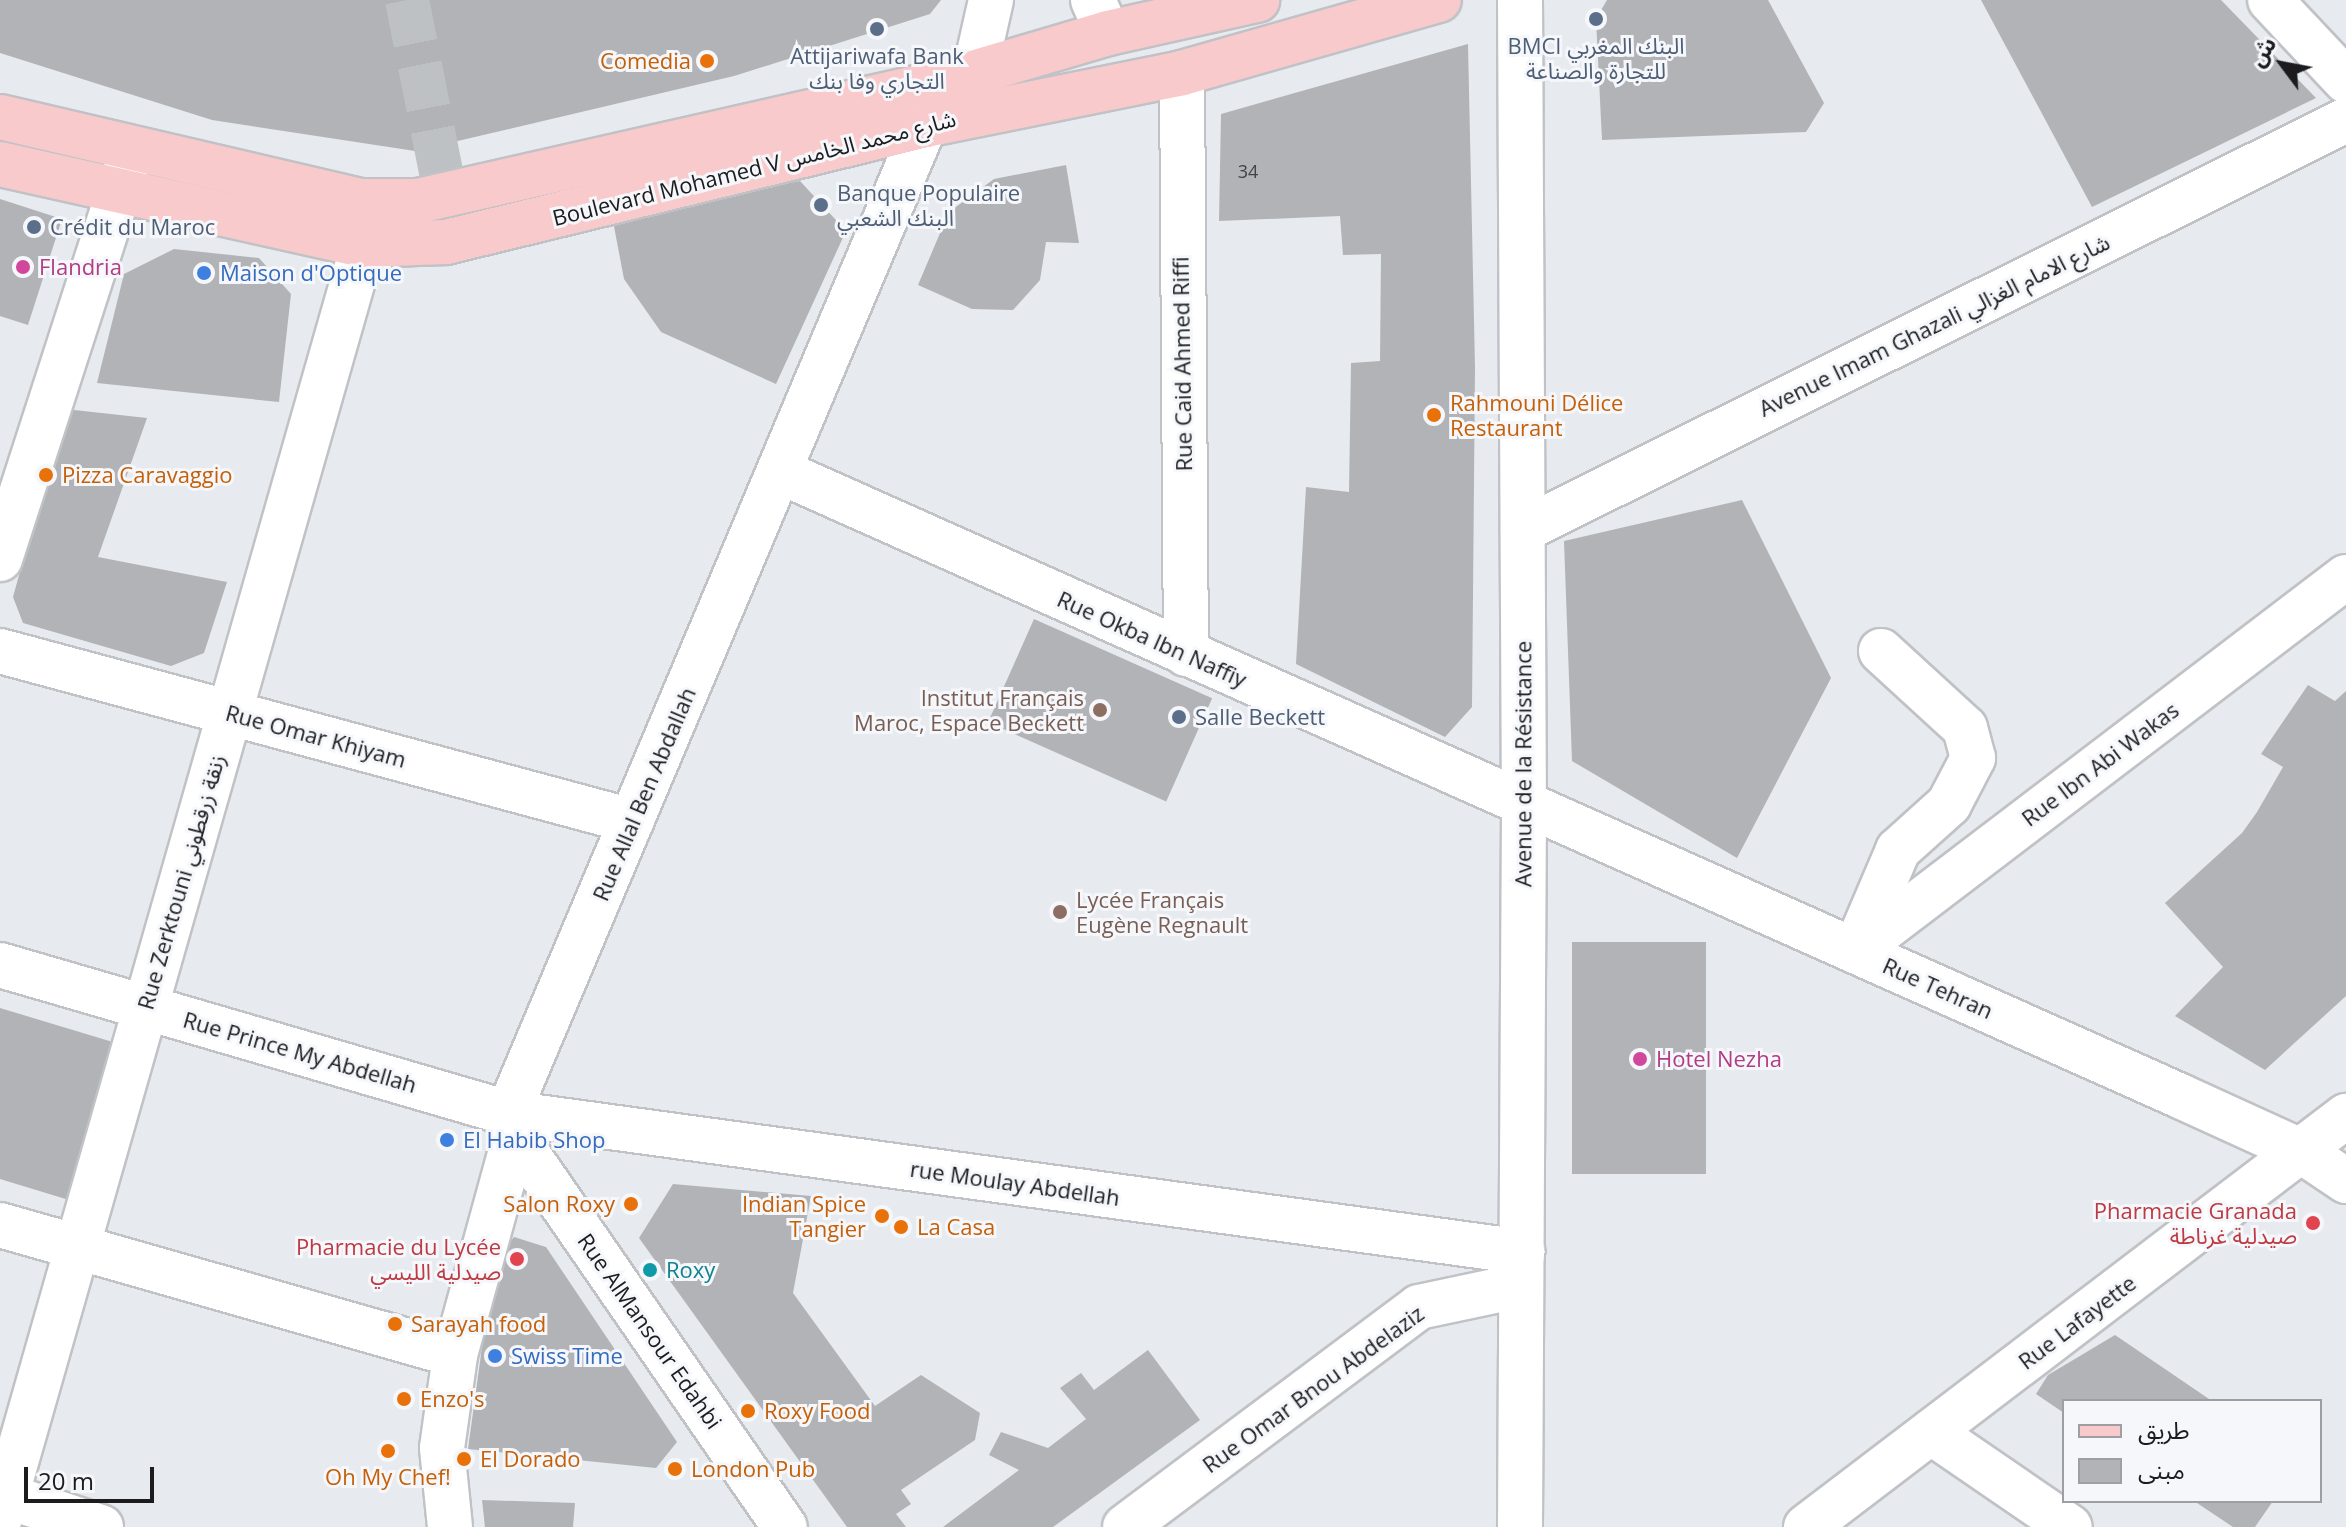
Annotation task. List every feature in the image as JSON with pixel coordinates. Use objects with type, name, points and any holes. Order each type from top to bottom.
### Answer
[{"type":"main road","name":"Boulevard Mohamed V شارع محمد الخامس","points":[[0,164],[65,175],[126,169],[362,201],[418,201],[959,77],[1100,17],[1257,0]]},
{"type":"main road","name":"Boulevard Mohamed V شارع محمد الخامس","points":[[0,117],[126,169],[363,245],[483,234],[925,125],[1182,73],[1439,0]]},
{"type":"street","name":"Rue Allal Ben Abdallah","points":[[450,1527],[442,1448],[455,1355],[512,1124],[632,821],[925,125],[959,77],[991,0]]},
{"type":"street","name":"Avenue de la Résistance","points":[[1520,0],[1524,807],[1520,1527]]},
{"type":"street","points":[[2270,0],[2346,81]]},
{"type":"street","name":"Rue Caid Ahmed Riffi","points":[[1182,73],[1186,654]]},
{"type":"street","name":"Avenue Imam Ghazali شارع الامام الغزالي","points":[[1523,530],[2346,120]]},
{"type":"street","points":[[0,559],[126,169]]},
{"type":"street","name":"Rue Zerktouni زنقة زرقطوني","points":[[3,1507],[363,245]]},
{"type":"street","name":"Rue Okba Ibn Naffiy","points":[[779,471],[1524,807]]},
{"type":"street","name":"Rue Ibn Abi Wakas","points":[[1855,951],[2346,577]]},
{"type":"street","name":"Rue Omar Khiyam","points":[[0,651],[632,821]]},
{"type":"street","points":[[1855,951],[1898,850],[1949,804],[1973,758],[1965,728],[1881,651]]},
{"type":"street","name":"Rue Tehran","points":[[1524,807],[2303,1152],[2346,1181]]},
{"type":"street","name":"Rue Prince My Abdellah","points":[[0,965],[145,1007],[512,1124]]},
{"type":"street","name":"Rue Lafayette","points":[[1806,1527],[2303,1152],[2346,1116]]},
{"type":"street","name":"rue Moulay Abdellah","points":[[512,1124],[1520,1269]]},
{"type":"street","name":"Rue AlMansour Edahbi","points":[[512,1124],[785,1527]]},
{"type":"street","points":[[0,1225],[455,1355]]},
{"type":"street","name":"Rue Omar Bnou Abdelaziz","points":[[1125,1527],[1419,1307],[1520,1269]]},
{"type":"street","points":[[1931,1432],[2070,1527]]},
{"type":"street","points":[[3,1507],[101,1527]]},
{"type":"building","points":[[0,0],[941,0],[930,14],[734,76],[415,151],[212,120],[0,53]]},
{"type":"building","points":[[1607,0],[1768,0],[1824,103],[1806,132],[1602,140],[1596,19]]},
{"type":"building","points":[[1981,0],[2221,0],[2316,98],[2092,207]]},
{"type":"building","points":[[1468,44],[1475,367],[1472,707],[1445,737],[1296,664],[1306,487],[1349,492],[1351,363],[1380,361],[1381,254],[1343,255],[1340,216],[1219,221],[1221,114]]},
{"type":"building","points":[[1066,165],[1079,243],[1046,242],[1040,280],[1013,310],[972,309],[918,285],[949,212],[994,179]]},
{"type":"building","points":[[800,181],[846,231],[776,384],[661,332],[624,279],[612,216]]},
{"type":"building","name":"Flandria","points":[[0,199],[62,219],[28,325],[0,316]]},
{"type":"building","points":[[174,249],[259,258],[291,294],[279,402],[97,383],[124,274]]},
{"type":"building","points":[[65,409],[147,418],[98,557],[227,582],[204,653],[171,666],[23,623],[13,597]]},
{"type":"building","points":[[1742,500],[1831,678],[1737,858],[1572,761],[1564,541]]},
{"type":"building","name":"Institut Français Maroc, Espace Beckett","points":[[1034,619],[1212,698],[1166,802],[988,722]]},
{"type":"building","points":[[2308,685],[2335,701],[2346,691],[2346,996],[2265,1070],[2175,1016],[2223,967],[2165,903],[2242,833],[2257,812],[2283,767],[2261,754]]},
{"type":"building","name":"Hotel Nezha","points":[[1572,942],[1706,942],[1706,1174],[1572,1174]]},
{"type":"building","points":[[0,1008],[116,1043],[69,1200],[0,1179]]},
{"type":"building","points":[[673,1184],[811,1196],[793,1293],[875,1406],[921,1375],[980,1413],[975,1440],[901,1490],[911,1504],[896,1514],[906,1527],[847,1527],[639,1238]]},
{"type":"building","points":[[514,1237],[546,1247],[677,1442],[656,1468],[468,1449],[494,1260]]},
{"type":"building","points":[[2115,1335],[2209,1399],[2062,1399],[2062,1412],[2036,1394],[2048,1375]]},
{"type":"building","points":[[1148,1350],[1200,1420],[1053,1527],[943,1527],[1019,1470],[989,1455],[1001,1432],[1048,1448],[1086,1419],[1060,1388],[1081,1373],[1094,1390]]},
{"type":"building","points":[[482,1500],[575,1503],[573,1527],[485,1527]]},
{"type":"building","points":[[2197,1503],[2272,1503],[2255,1527],[2233,1527]]},
{"type":"tunnel","points":[[407,0],[446,197]]},
{"type":"place","name":"BMCI البنك المغربي للتجارة والصناعة","points":[[1596,19]]},
{"type":"place","name":"Attijariwafa Bank التجاري وفا بنك","points":[[877,29]]},
{"type":"place","name":"Comedia","points":[[707,61]]},
{"type":"place","name":"Banque Populaire البنك الشعبي","points":[[821,205]]},
{"type":"place","name":"Crédit du Maroc","points":[[34,227]]},
{"type":"place","name":"Flandria","points":[[23,267]]},
{"type":"place","name":"Maison d'Optique","points":[[204,273]]},
{"type":"place","name":"Rahmouni Délice Restaurant","points":[[1434,415]]},
{"type":"place","name":"Pizza Caravaggio","points":[[46,475]]},
{"type":"place","name":"Institut Français Maroc, Espace Beckett","points":[[1100,710]]},
{"type":"place","name":"Salle Beckett","points":[[1179,717]]},
{"type":"place","name":"Lycée Français Eugène Regnault","points":[[1060,912]]},
{"type":"place","name":"Hotel Nezha","points":[[1640,1059]]},
{"type":"place","name":"El Habib Shop","points":[[447,1140]]},
{"type":"place","name":"Salon Roxy","points":[[631,1204]]},
{"type":"place","name":"Indian Spice Tangier","points":[[882,1216]]},
{"type":"place","name":"Pharmacie Granada صيدلية غرناطة","points":[[2313,1223]]},
{"type":"place","name":"La Casa","points":[[901,1227]]},
{"type":"place","name":"Pharmacie du Lycée صيدلية الليسي","points":[[517,1259]]},
{"type":"place","name":"Roxy","points":[[650,1270]]},
{"type":"place","name":"Sarayah food","points":[[395,1324]]},
{"type":"place","name":"Swiss Time","points":[[495,1356]]},
{"type":"place","name":"Enzo's","points":[[404,1399]]},
{"type":"place","name":"Roxy Food","points":[[748,1411]]},
{"type":"place","name":"Oh My Chef!","points":[[388,1451]]},
{"type":"place","name":"El Dorado","points":[[464,1459]]},
{"type":"place","name":"London Pub","points":[[675,1469]]}]
